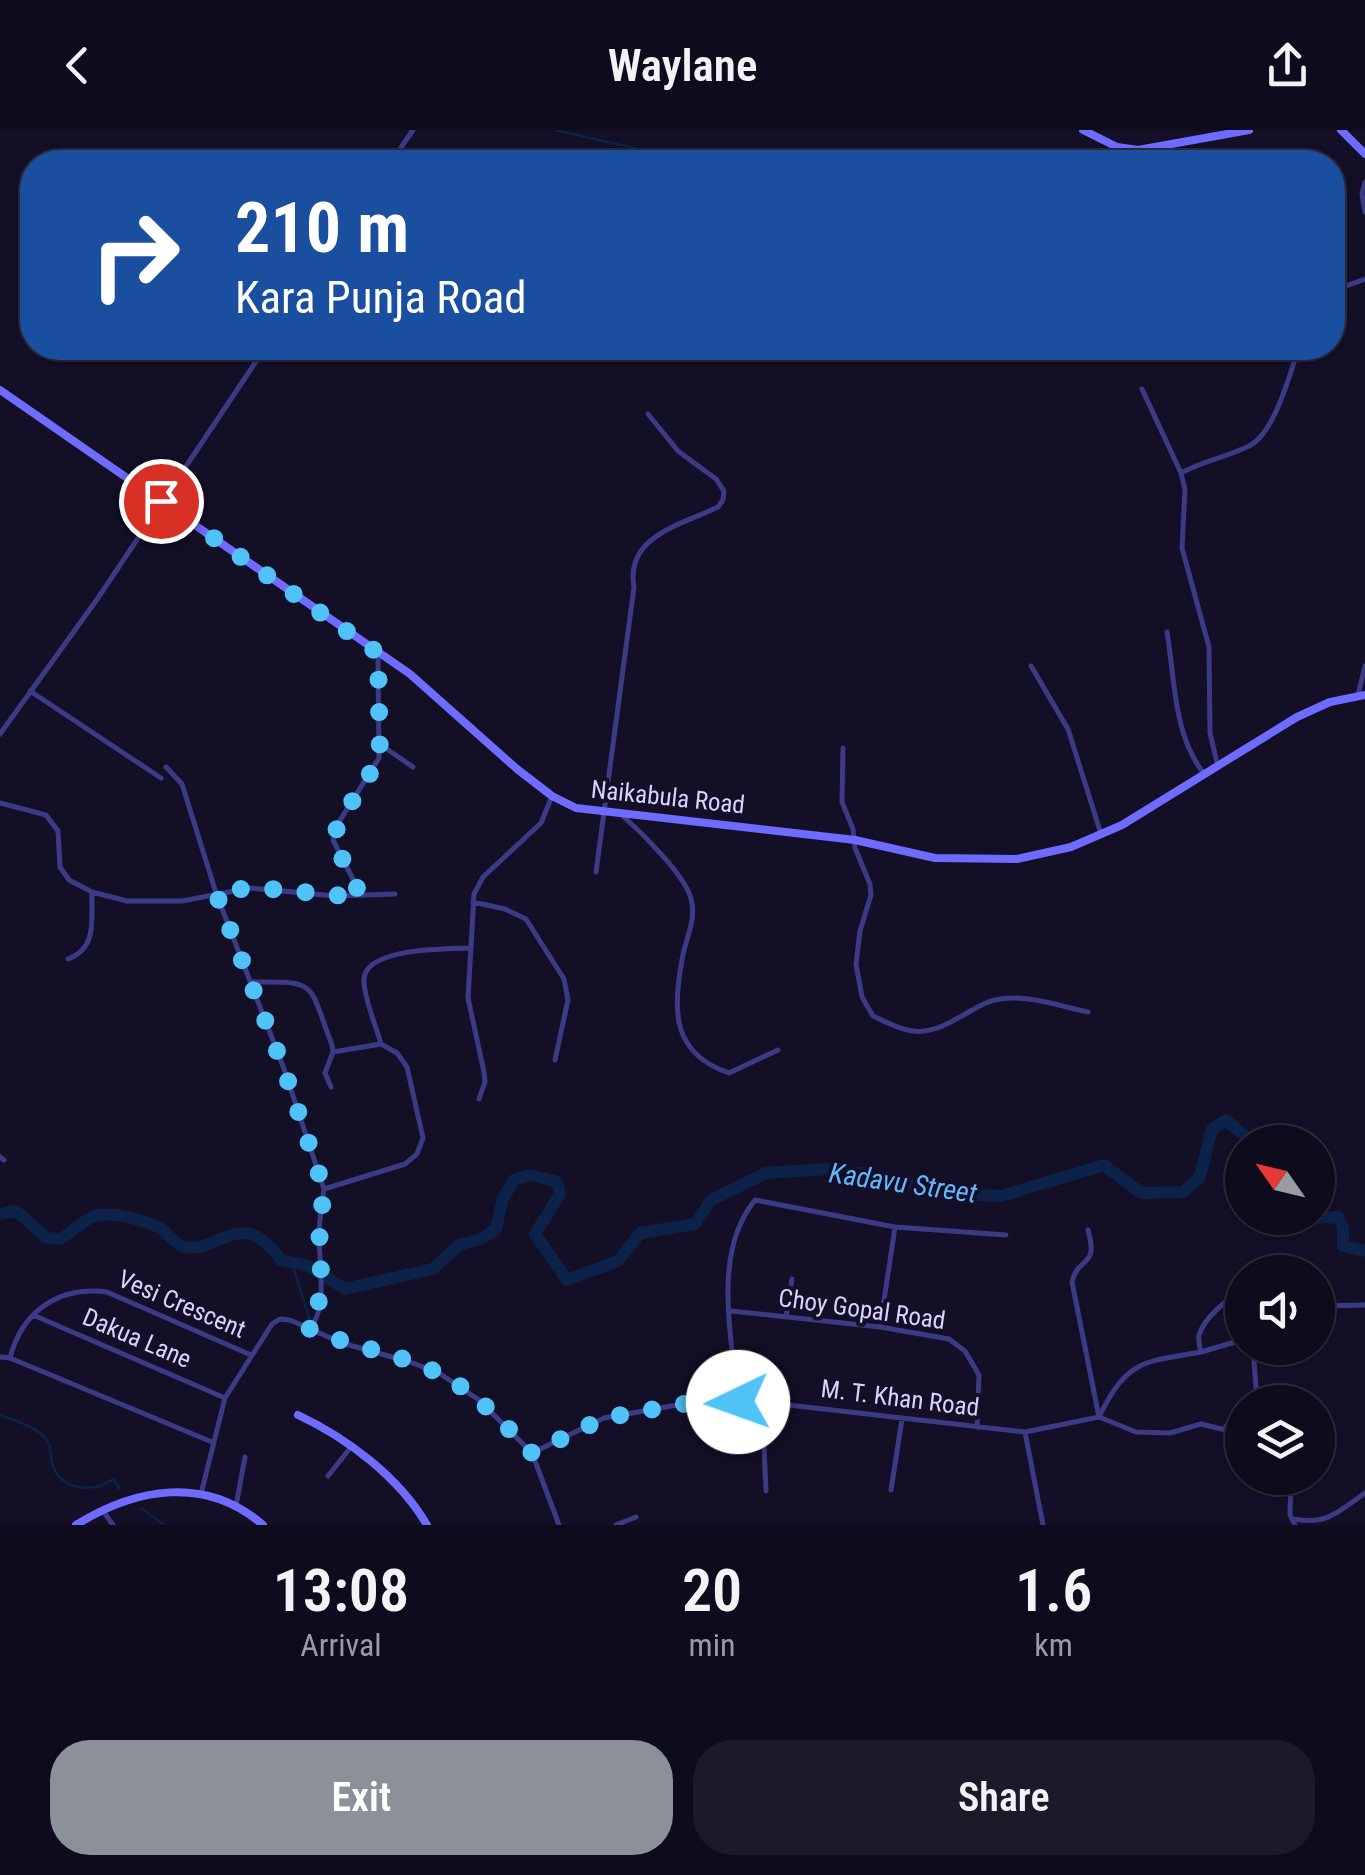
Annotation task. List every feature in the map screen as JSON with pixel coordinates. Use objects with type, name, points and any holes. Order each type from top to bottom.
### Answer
[{"type":"street","points":[[1083,130],[1116,147],[1138,150],[1249,130]]},
{"type":"street","points":[[1341,130],[1365,154]]},
{"type":"street","points":[[1365,182],[1365,212]]},
{"type":"street","points":[[0,734],[98,598],[257,360]]},
{"type":"street","points":[[1181,473],[1246,448],[1261,438],[1294,360]]},
{"type":"street","points":[[1142,389],[1181,473],[1186,496],[1182,548],[1209,648],[1210,734],[1218,767]]},
{"type":"street","name":"Naikabula Road","points":[[0,390],[410,674],[503,758],[552,796],[576,808],[855,840],[935,858],[1017,859],[1070,847],[1122,825],[1297,717],[1330,702],[1362,695]]},
{"type":"street","points":[[596,872],[634,587],[632,573],[638,554],[646,541],[718,508],[724,500],[724,490],[716,479],[678,450],[648,414]]},
{"type":"street","points":[[1168,632],[1184,736],[1193,760],[1205,775]]},
{"type":"street","points":[[361,896],[333,840],[339,822],[376,768],[381,745],[378,653]]},
{"type":"street","points":[[1032,666],[1068,730],[1101,834]]},
{"type":"street","points":[[1362,695],[1365,666]]},
{"type":"street","points":[[30,691],[161,778]]},
{"type":"street","points":[[381,745],[413,767]]},
{"type":"street","points":[[843,748],[842,802],[870,884],[856,964],[862,997],[872,1016],[922,1033],[934,1032],[997,999],[1088,1012]]},
{"type":"street","points":[[166,766],[182,784],[216,893],[324,1189],[317,1320],[308,1328]]},
{"type":"street","points":[[479,1099],[485,1082],[468,998],[473,902],[483,878],[542,823],[552,796]]},
{"type":"street","points":[[0,803],[37,811],[54,823],[63,872],[92,892],[127,901],[160,903],[250,888],[336,896],[395,894]]},
{"type":"street","points":[[621,814],[647,838],[692,897],[692,924],[682,958],[677,1002],[684,1043],[705,1065],[729,1073],[778,1050]]},
{"type":"street","points":[[68,959],[89,944],[92,892]]},
{"type":"street","points":[[473,902],[505,909],[526,919],[564,979],[568,1000],[555,1060]]},
{"type":"street","points":[[381,1044],[364,982],[370,966],[376,960],[426,950],[471,948]]},
{"type":"street","points":[[251,982],[295,982],[306,986],[333,1052],[325,1073],[331,1087]]},
{"type":"street","points":[[324,1189],[392,1170],[412,1160],[423,1138],[407,1066],[398,1053],[381,1044],[333,1052]]},
{"type":"street","points":[[738,1402],[728,1280],[732,1244],[746,1210],[755,1200],[895,1227],[1006,1235]]},
{"type":"street","points":[[880,1328],[895,1227]]},
{"type":"street","points":[[1088,1230],[1093,1247],[1091,1258],[1073,1275],[1072,1282],[1095,1418]]},
{"type":"street","points":[[786,1317],[792,1279]]},
{"type":"street","name":"Vesi Crescent","points":[[32,1315],[61,1296],[84,1289],[107,1292],[251,1355]]},
{"type":"street","points":[[1201,1352],[1200,1335],[1225,1303]]},
{"type":"street","points":[[1335,1306],[1365,1305]]},
{"type":"street","name":"Choy Gopal Road","points":[[731,1311],[950,1339],[965,1351],[979,1376],[978,1427]]},
{"type":"street","points":[[10,1358],[21,1326],[32,1315]]},
{"type":"street","name":"Dakua Lane","points":[[32,1315],[225,1398]]},
{"type":"street","points":[[201,1494],[225,1398],[272,1324],[280,1319],[438,1373],[479,1400],[532,1453],[559,1525]]},
{"type":"street","points":[[1095,1418],[1124,1375],[1140,1364],[1225,1345]]},
{"type":"street","points":[[0,1357],[212,1442]]},
{"type":"street","points":[[762,1402],[766,1491]]},
{"type":"street","name":"M. T. Khan Road","points":[[532,1453],[604,1418],[683,1404],[762,1402],[1025,1432],[1095,1418]]},
{"type":"street","points":[[298,1415],[331,1430],[388,1476],[427,1525]]},
{"type":"street","points":[[891,1490],[902,1418]]},
{"type":"street","points":[[1095,1418],[1120,1428],[1158,1434],[1201,1424],[1225,1427]]},
{"type":"street","points":[[1025,1432],[1043,1525]]},
{"type":"street","points":[[328,1476],[352,1448]]},
{"type":"street","points":[[236,1506],[245,1457]]},
{"type":"street","points":[[76,1525],[102,1509],[136,1496],[181,1491],[236,1506],[263,1525]]},
{"type":"street","points":[[1292,1495],[1289,1506],[1294,1522],[1308,1524],[1324,1523],[1365,1493]]},
{"type":"street","points":[[102,1509],[112,1525]]},
{"type":"street","points":[[616,1525],[636,1518]]},
{"type":"waterway","points":[[555,130],[643,150]]},
{"type":"waterway","name":"Kadavu Street","points":[[0,1214],[16,1211],[47,1238],[60,1239],[99,1215],[153,1225],[184,1247],[197,1247],[242,1233],[254,1235],[281,1260],[309,1266],[345,1289],[433,1269],[459,1245],[481,1239],[496,1229],[503,1198],[515,1179],[531,1175],[557,1182],[560,1194],[535,1234],[567,1280],[618,1261],[640,1233],[695,1224],[711,1200],[766,1173],[828,1169],[955,1194],[1001,1196],[1104,1165],[1141,1193],[1183,1192],[1200,1177],[1212,1129],[1226,1120],[1232,1125]]},
{"type":"waterway","name":"Kadavu Street","points":[[1335,1217],[1343,1228],[1343,1246],[1365,1251]]},
{"type":"waterway","points":[[292,1263],[310,1321]]},
{"type":"waterway","points":[[0,1415],[27,1425],[44,1437],[53,1466],[64,1481],[88,1488],[113,1479],[120,1489]]},
{"type":"waterway","points":[[141,1508],[164,1525]]},
{"type":"route","points":[[161,501],[378,653],[380,758],[339,822],[333,840],[361,896],[250,888],[216,893],[284,1069],[324,1189],[318,1313],[313,1326],[308,1328],[342,1343],[438,1373],[479,1400],[532,1453],[604,1418],[683,1404],[738,1402]]}]
